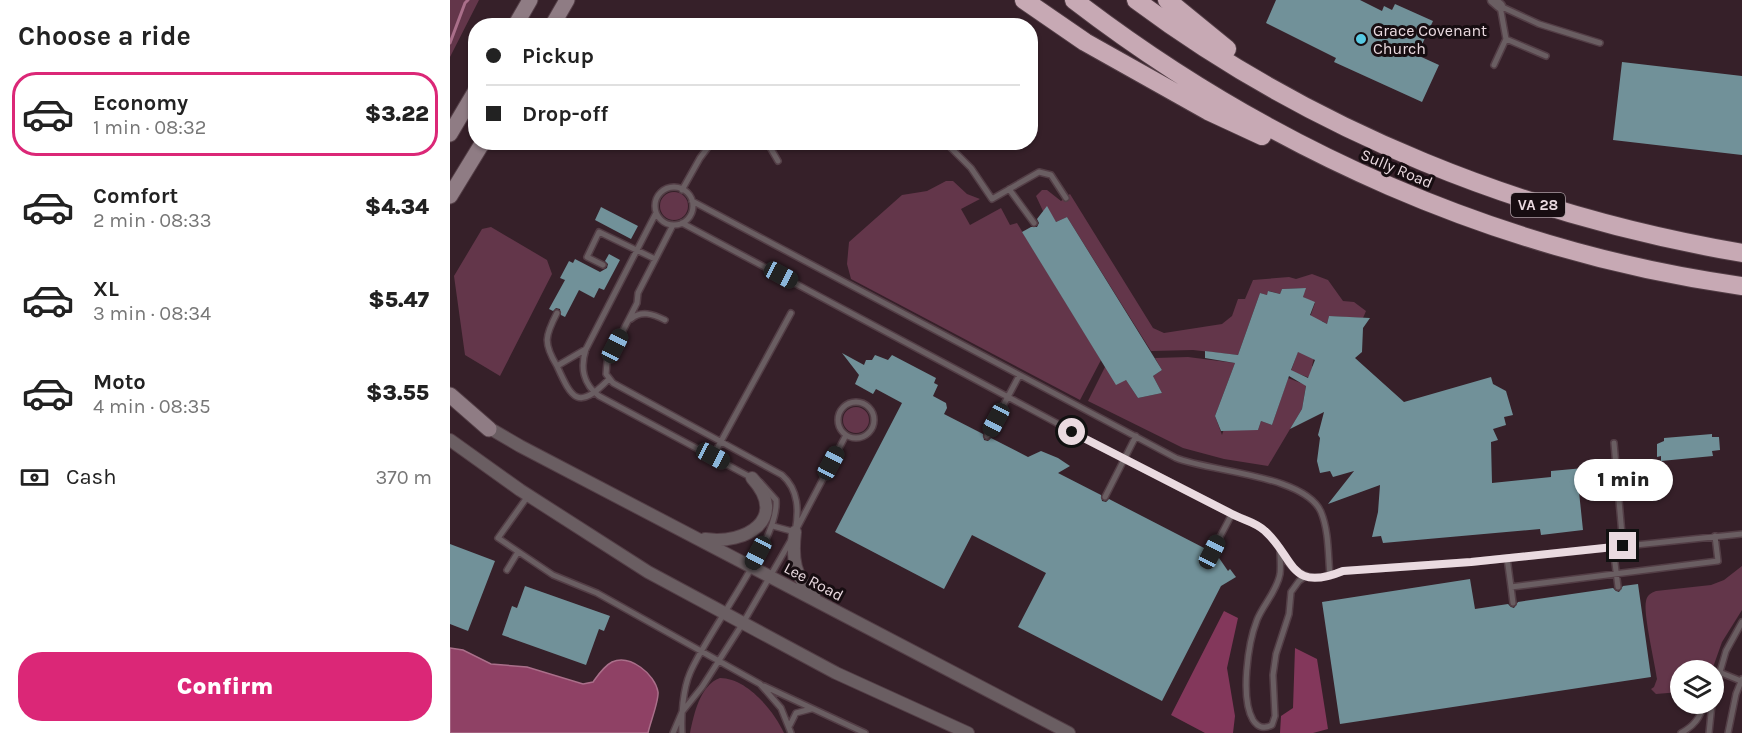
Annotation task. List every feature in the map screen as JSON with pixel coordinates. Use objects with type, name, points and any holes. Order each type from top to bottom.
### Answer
[{"type":"highway","points":[[1024,0],[1085,42],[1208,111],[1256,133],[1378,182]]},
{"type":"highway","name":"Sully Road","points":[[1074,0],[1132,44],[1225,103],[1274,131],[1378,182],[1464,216],[1548,243],[1627,264],[1742,286]]},
{"type":"highway","name":"Sully Road","points":[[1136,0],[1244,71],[1344,126],[1426,163],[1533,203],[1644,234],[1742,253]]},
{"type":"highway","points":[[1167,0],[1226,49],[1344,126]]},
{"type":"main road","points":[[520,18],[530,0]]},
{"type":"main road","points":[[557,18],[567,0]]},
{"type":"main road","points":[[450,134],[468,104]]},
{"type":"main road","points":[[450,196],[478,150]]},
{"type":"main road","points":[[450,395],[489,429]]},
{"type":"street","name":"Lee Road","points":[[450,402],[489,429],[1069,733]]},
{"type":"street","points":[[450,440],[528,496],[648,572],[836,673],[953,730],[968,733]]},
{"type":"street","points":[[698,538],[728,540],[746,535],[758,527],[766,513],[767,506],[764,492],[752,478]]},
{"type":"street","points":[[795,532],[793,549],[795,569],[806,588],[826,606]]},
{"type":"lane","points":[[1494,64],[1506,39],[1497,3]]},
{"type":"lane","points":[[1497,3],[1539,24],[1600,43]]},
{"type":"lane","points":[[1506,39],[1546,56]]},
{"type":"lane","points":[[682,190],[706,150]]},
{"type":"lane","points":[[772,150],[778,161]]},
{"type":"lane","points":[[953,150],[971,168],[992,199],[1039,172],[1051,175],[1066,198]]},
{"type":"lane","points":[[682,733],[682,712],[689,675],[752,566],[773,526],[777,509],[776,500],[763,483],[595,393],[584,375],[582,365],[586,349],[656,213],[656,199],[663,191],[675,188],[682,190],[692,201],[1185,461],[1262,477],[1288,486],[1308,497],[1320,511],[1323,521],[1330,576]]},
{"type":"lane","points":[[1010,189],[1034,223]]},
{"type":"lane","points":[[656,213],[663,222],[673,225],[682,223],[691,213],[692,201]]},
{"type":"lane","points":[[682,223],[1066,428]]},
{"type":"lane","points":[[673,225],[638,293],[637,303],[607,362],[606,374],[609,379],[774,470],[788,481],[797,501],[795,532]]},
{"type":"lane","points":[[603,265],[587,257],[599,232],[655,259]]},
{"type":"lane","points":[[557,313],[548,332],[546,345],[570,393],[579,398],[589,397],[609,379]]},
{"type":"lane","points":[[627,322],[641,313],[664,320]]},
{"type":"lane","points":[[713,456],[791,313]]},
{"type":"lane","points":[[557,366],[586,349]]},
{"type":"lane","points":[[987,436],[1020,376]]},
{"type":"lane","points":[[857,401],[867,405],[874,419],[871,430],[858,438],[846,435],[838,420],[841,410],[850,402],[857,401]]},
{"type":"lane","points":[[1072,432],[1254,523],[1265,531],[1292,568],[1306,576],[1319,578],[1343,571],[1507,558],[1742,534]]},
{"type":"lane","points":[[673,733],[682,712],[702,687],[743,623],[795,532],[846,435]]},
{"type":"lane","points":[[1105,497],[1136,436]]},
{"type":"lane","points":[[1614,443],[1623,546]]},
{"type":"lane","points":[[528,496],[498,538],[553,575],[597,593],[760,684],[865,733]]},
{"type":"lane","points":[[1212,552],[1232,514]]},
{"type":"lane","points":[[773,526],[795,532]]},
{"type":"lane","points":[[1729,535],[1742,539]]},
{"type":"lane","points":[[1511,587],[1718,561],[1715,536]]},
{"type":"lane","points":[[1613,547],[1618,587]]},
{"type":"lane","points":[[1280,549],[1280,574],[1257,620],[1247,669],[1251,715],[1254,721],[1262,727],[1272,725],[1275,716],[1273,675],[1281,633],[1289,614],[1289,597],[1294,586],[1306,576]]},
{"type":"lane","points":[[507,570],[518,552]]},
{"type":"lane","points":[[1507,558],[1513,603]]},
{"type":"lane","points":[[1723,660],[1742,622]]},
{"type":"lane","points":[[1724,674],[1741,680],[1728,733]]},
{"type":"lane","points":[[760,684],[781,708],[790,732]]},
{"type":"lane","points":[[790,732],[790,722],[796,713],[813,708]]},
{"type":"lane","points":[[1681,733],[1701,714]]},
{"type":"lane","points":[[1709,733],[1711,714]]},
{"type":"shaded area","points":[[450,0],[479,0],[468,18],[450,57]]},
{"type":"shaded area","points":[[946,181],[953,181],[967,194],[980,199],[961,209],[970,225],[1001,208],[1010,225],[1017,223],[1101,360],[1080,400],[851,279],[847,264],[849,242],[902,195],[927,191]]},
{"type":"shaded area","points":[[1042,190],[1047,190],[1061,201],[1070,194],[1153,328],[1164,333],[1222,324],[1232,316],[1238,299],[1245,299],[1253,280],[1289,277],[1296,279],[1312,274],[1328,280],[1343,301],[1354,302],[1366,311],[1363,318],[1329,316],[1327,324],[1322,321],[1310,378],[1291,371],[1315,303],[1303,297],[1305,288],[1282,289],[1280,294],[1269,291],[1267,295],[1260,293],[1238,355],[1193,350],[1151,351],[1067,217],[1056,222],[1043,211],[1036,196]]},
{"type":"shaded area","points":[[674,192],[684,196],[688,206],[684,216],[674,220],[664,216],[660,206],[664,196]]},
{"type":"shaded area","points":[[491,227],[547,260],[552,274],[500,376],[465,355],[454,276],[482,229]]},
{"type":"shaded area","points":[[1188,357],[1235,363],[1215,416],[1222,435],[1224,429],[1258,430],[1261,421],[1272,425],[1288,378],[1306,385],[1302,409],[1268,466],[1224,459],[1183,448],[1088,401],[1105,367],[1126,380],[1138,398],[1162,393],[1153,376],[1162,370],[1155,358]]},
{"type":"shaded area","points":[[856,407],[865,411],[869,420],[865,429],[856,433],[847,429],[843,420],[847,411]]},
{"type":"shaded area","points":[[1742,566],[1742,610],[1722,642],[1716,660],[1670,660],[1670,693],[1656,694],[1651,689],[1657,679],[1646,616],[1647,597],[1656,591],[1711,585],[1724,580]]},
{"type":"shaded area","points":[[1224,611],[1238,618],[1227,668],[1235,716],[1233,733],[1205,733],[1171,715]]},
{"type":"shaded area","points":[[450,648],[463,650],[491,664],[527,667],[583,684],[593,682],[612,662],[619,660],[634,663],[647,672],[658,692],[648,733],[450,733]]},
{"type":"shaded area","points":[[1295,648],[1317,659],[1328,729],[1313,733],[1280,733],[1281,716],[1293,708]]},
{"type":"shaded area","points":[[720,678],[730,679],[740,684],[758,697],[774,715],[784,733],[690,733],[703,693],[707,687]]},
{"type":"building","name":"Grace Covenant Church","points":[[1276,0],[1360,0],[1382,11],[1384,6],[1392,10],[1395,4],[1433,21],[1417,55],[1439,65],[1422,102],[1334,62],[1336,58],[1266,23]]},
{"type":"building","points":[[1622,62],[1742,76],[1742,155],[1613,140]]},
{"type":"building","points":[[1047,206],[1056,222],[1067,217],[1162,370],[1153,376],[1162,393],[1138,398],[1126,380],[1116,385],[1022,232],[1031,227],[1037,227],[1039,223],[1037,219]]},
{"type":"building","points":[[601,207],[638,226],[631,239],[595,220]]},
{"type":"building","points":[[609,254],[620,260],[604,290],[599,288],[594,298],[579,290],[565,317],[561,315],[560,309],[556,308],[553,311],[549,309],[565,280],[560,278],[569,261],[573,263],[575,259],[600,272],[607,268],[608,264],[605,261]]},
{"type":"building","points":[[1306,288],[1303,297],[1315,302],[1310,315],[1327,324],[1329,316],[1370,318],[1363,328],[1362,352],[1355,358],[1404,402],[1491,377],[1493,384],[1506,391],[1513,415],[1504,417],[1506,425],[1493,429],[1498,440],[1491,442],[1492,483],[1551,477],[1551,471],[1584,468],[1586,481],[1578,482],[1583,530],[1541,535],[1540,529],[1383,543],[1381,536],[1372,537],[1378,512],[1380,485],[1328,504],[1354,471],[1333,477],[1330,471],[1320,473],[1317,461],[1320,438],[1318,435],[1324,412],[1290,429],[1302,409],[1306,386],[1289,376],[1272,425],[1261,421],[1258,430],[1221,431],[1215,416],[1235,363],[1205,358],[1205,351],[1238,355],[1260,293],[1267,295],[1268,291],[1280,294],[1282,289]],"holes":[[[1298,352],[1315,360],[1308,378],[1291,370]]]},
{"type":"building","points":[[842,353],[864,365],[866,360],[872,360],[875,355],[888,360],[892,355],[936,378],[934,383],[938,385],[933,396],[946,403],[947,408],[944,414],[983,434],[984,440],[988,441],[991,438],[1028,457],[1041,451],[1058,458],[1070,466],[1058,473],[1101,495],[1102,501],[1106,502],[1109,499],[1208,550],[1210,557],[1217,555],[1228,571],[1230,569],[1236,577],[1221,586],[1162,701],[1018,627],[1046,573],[972,535],[944,589],[835,532],[902,403],[876,389],[873,394],[855,384],[859,375]]},
{"type":"building","points":[[1712,434],[1712,437],[1719,437],[1720,450],[1712,451],[1713,456],[1661,461],[1661,456],[1657,457],[1657,444],[1664,441],[1664,438]]},
{"type":"building","points":[[450,544],[495,561],[468,631],[450,624]]},
{"type":"building","points":[[1470,579],[1475,609],[1508,604],[1514,608],[1518,602],[1613,588],[1619,592],[1623,586],[1638,584],[1651,677],[1340,724],[1322,602]]},
{"type":"building","points":[[525,586],[610,616],[604,631],[599,629],[586,665],[502,635],[512,606],[517,608]]},
{"type":"waterway","points":[[450,43],[468,0]]},
{"type":"place","name":"Grace Covenant Church","points":[[1361,39]]},
{"type":"route","points":[[1072,432],[1254,523],[1273,538],[1292,568],[1311,578],[1324,578],[1343,571],[1471,562],[1623,546]]}]
